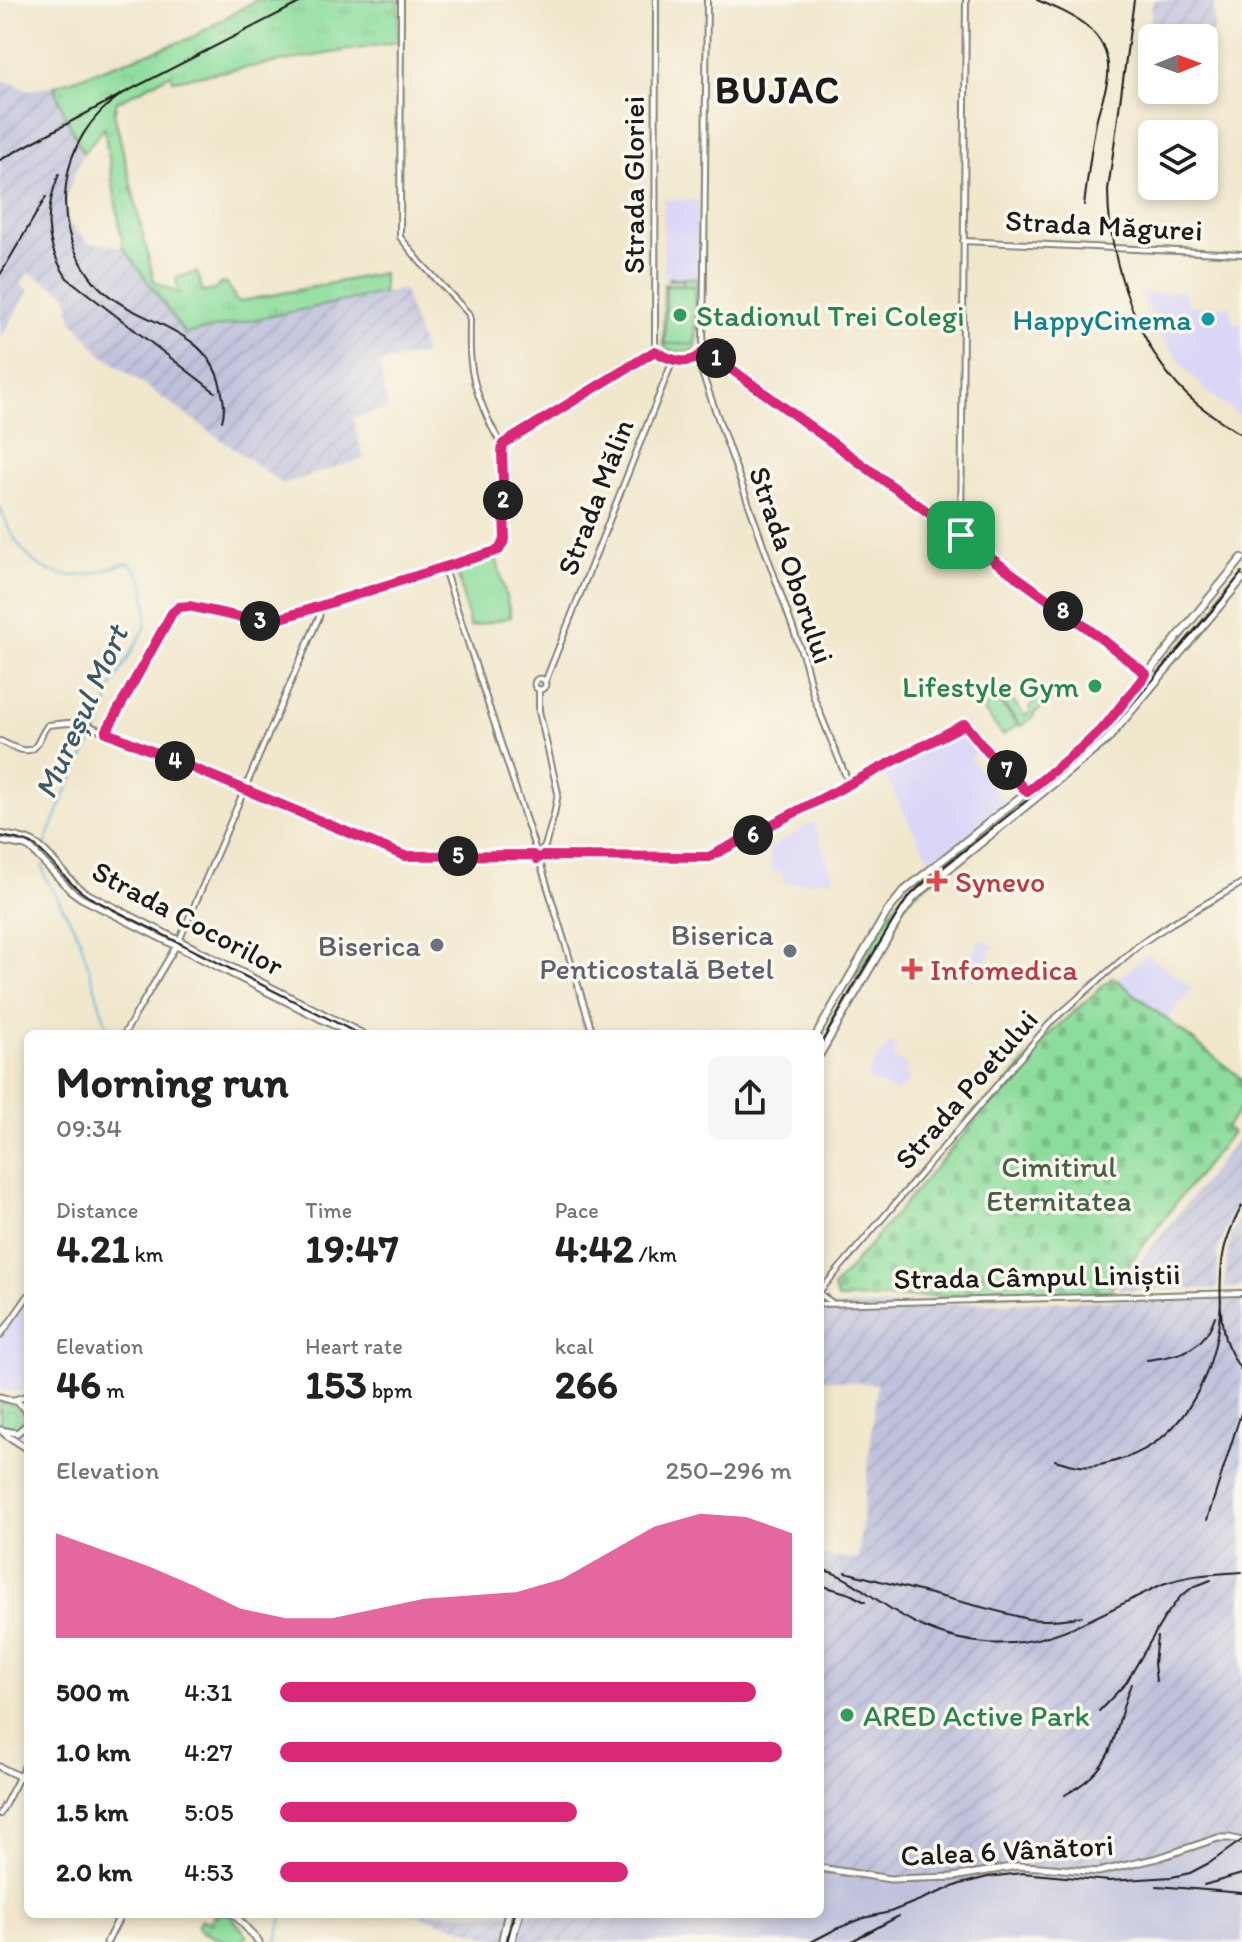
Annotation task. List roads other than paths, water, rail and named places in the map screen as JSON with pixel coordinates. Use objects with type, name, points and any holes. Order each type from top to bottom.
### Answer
[{"type":"main road","points":[[819,1030],[894,902],[1105,726],[1242,558]]},
{"type":"main road","points":[[1233,570],[1242,568]]},
{"type":"main road","points":[[824,1047],[907,905],[926,886],[1107,740],[1242,579]]},
{"type":"main road","points":[[0,834],[26,840],[35,848]]},
{"type":"main road","name":"Strada Cocorilor","points":[[0,841],[35,848],[70,890],[81,898],[355,1030]]},
{"type":"main road","name":"Strada Cocorilor","points":[[178,944],[343,1030]]},
{"type":"main road","points":[[0,1397],[24,1406]]},
{"type":"main road","points":[[13,1400],[24,1397]]},
{"type":"main road","points":[[0,1430],[17,1433],[24,1427]]},
{"type":"main road","points":[[0,1430],[24,1446]]},
{"type":"main road","points":[[0,1767],[24,1779]]},
{"type":"main road","name":"Calea 6 Vânători","points":[[824,1869],[890,1879],[953,1877],[1017,1866],[1098,1872],[1158,1858],[1218,1838],[1242,1841]]},
{"type":"main road","points":[[107,1942],[119,1918]]},
{"type":"main road","points":[[238,1918],[259,1942]]},
{"type":"main road","points":[[502,1942],[507,1918]]},
{"type":"main road","points":[[511,1942],[518,1918]]},
{"type":"street","points":[[106,732],[172,613],[178,608],[184,606],[267,622],[495,553],[503,546],[502,445],[492,428],[471,369],[468,313],[400,237],[401,0]]},
{"type":"street","name":"Strada Gloriei","points":[[655,351],[656,0]]},
{"type":"street","points":[[502,445],[655,351],[673,360],[697,359],[703,352],[707,0]]},
{"type":"street","points":[[961,535],[966,0]]},
{"type":"street","name":"Strada Măgurei","points":[[963,241],[1242,254]]},
{"type":"street","points":[[703,352],[726,364],[961,535],[1156,682]]},
{"type":"street","name":"Strada Oborului","points":[[697,359],[796,637],[814,698],[849,784]]},
{"type":"street","name":"Strada Mălin","points":[[545,682],[673,360]]},
{"type":"street","points":[[444,569],[592,1030]]},
{"type":"street","points":[[126,1030],[178,944],[319,617],[320,607]]},
{"type":"street","points":[[538,855],[545,846],[557,803],[556,783],[539,711],[539,689],[535,686],[539,678],[545,682],[544,687],[539,689]]},
{"type":"street","points":[[0,741],[29,751],[36,747],[48,725],[78,723],[405,856],[709,857],[965,724],[997,763],[1027,792],[1037,796]]},
{"type":"street","name":"Strada Poetului","points":[[824,1292],[827,1284],[1052,1021],[1140,944],[1242,883]]},
{"type":"street","name":"Strada Câmpul Liniștii","points":[[824,1299],[833,1303],[1242,1293]]},
{"type":"street","points":[[0,1336],[24,1302]]},
{"type":"street","points":[[0,1814],[24,1768]]},
{"type":"waterway","name":"Mureșul Mort","points":[[0,507],[21,548],[41,567],[54,573],[86,575],[128,563],[136,569],[144,584],[147,606],[145,628],[110,690],[104,718],[68,787],[44,847]]},
{"type":"waterway","name":"Mureșul Mort","points":[[42,865],[45,877],[81,942],[108,1030]]},
{"type":"waterway","points":[[276,1942],[282,1918]]},
{"type":"tram line","points":[[824,1038],[906,900],[1110,730],[1242,572]]},
{"type":"tram line","points":[[0,836],[32,844],[89,897],[351,1030]]},
{"type":"tram line","points":[[507,1942],[513,1918]]},
{"type":"railway","points":[[0,160],[305,0]]},
{"type":"railway","points":[[1037,0],[1087,26],[1103,47],[1107,60],[1108,76],[1095,129],[1084,205]]},
{"type":"railway","points":[[1134,0],[1108,190],[1109,218],[1121,276],[1144,334],[1176,384],[1196,403],[1242,435]]},
{"type":"railway","points":[[122,94],[92,122],[72,158],[65,204],[71,240],[90,276],[114,300],[185,337],[200,349],[212,364],[220,384],[224,407],[222,421]]},
{"type":"railway","points":[[59,174],[51,201],[49,227],[54,252],[67,278],[215,392]]},
{"type":"railway","points":[[0,275],[46,197]]},
{"type":"railway","points":[[1242,1206],[1225,1246],[1220,1292],[1225,1339],[1242,1372]]},
{"type":"railway","points":[[1055,1460],[1079,1466],[1101,1465],[1145,1449],[1165,1434],[1182,1417],[1206,1373],[1219,1325],[1221,1300]]},
{"type":"railway","points":[[1147,1360],[1189,1350],[1204,1337],[1215,1316]]},
{"type":"railway","points":[[1207,1520],[1242,1410]]},
{"type":"railway","points":[[824,1570],[844,1578],[929,1630],[986,1643],[1026,1641],[1064,1631],[1178,1579],[1242,1572]]},
{"type":"railway","points":[[845,1572],[1028,1619],[1055,1620],[1082,1616]]},
{"type":"railway","points":[[1099,1711],[1126,1683],[1180,1597],[1193,1587],[1211,1580]]},
{"type":"railway","points":[[824,1586],[865,1602]]},
{"type":"railway","points":[[1156,1681],[1154,1663],[1157,1637]]},
{"type":"railway","points":[[1065,1795],[1096,1772],[1105,1760],[1131,1684]]},
{"type":"railway","points":[[811,1942],[864,1918],[890,1912],[960,1884],[988,1877],[1022,1873],[1109,1881],[1172,1877],[1190,1873],[1211,1862],[1242,1840]]},
{"type":"railway","points":[[1204,1885],[1242,1874]]},
{"type":"railway","points":[[1157,1886],[1242,1893]]},
{"type":"railway","points":[[850,1942],[899,1916]]},
{"type":"place","name":"Stadionul Trei Colegi","points":[[680,315]]},
{"type":"place","name":"HappyCinema","points":[[1208,319]]},
{"type":"place","name":"Lifestyle Gym","points":[[1095,686]]},
{"type":"place","name":"Synevo","points":[[937,881]]},
{"type":"place","name":"Biserica","points":[[437,945]]},
{"type":"place","name":"Biserica Penticostală Betel","points":[[790,951]]},
{"type":"place","name":"Infomedica","points":[[912,969]]},
{"type":"place","name":"ARED Active Park","points":[[847,1715]]},
{"type":"district","name":"BUJAC","points":[[778,90]]},
{"type":"park label","name":"Cimitirul Eternitatea","points":[[1059,1183]]}]
